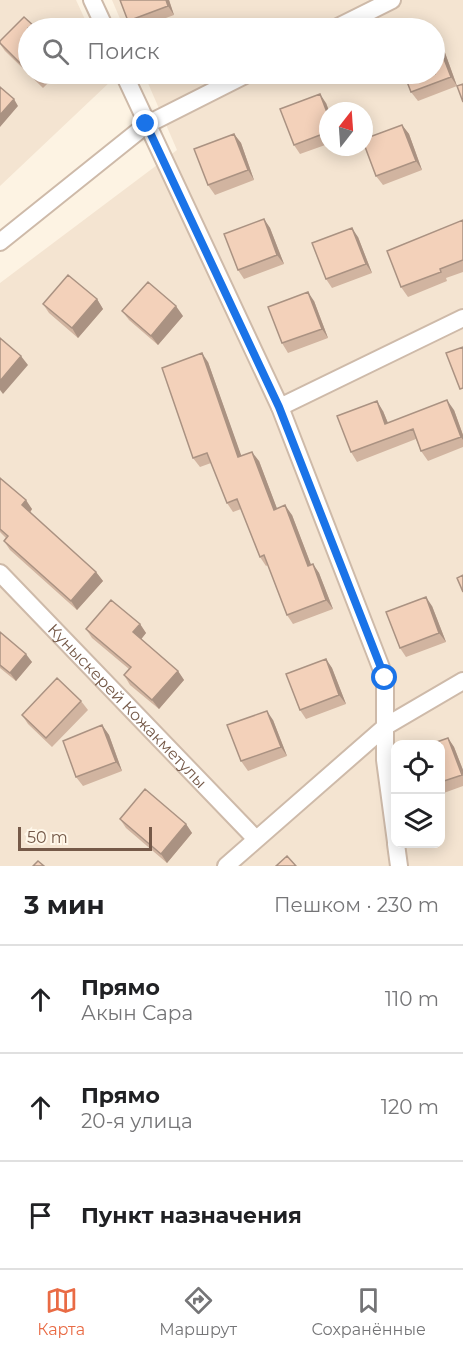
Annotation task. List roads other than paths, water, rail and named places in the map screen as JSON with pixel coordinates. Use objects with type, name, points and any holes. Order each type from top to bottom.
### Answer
[{"type":"street","points":[[92,0],[100,18]]},
{"type":"street","points":[[356,18],[392,0]]},
{"type":"street","points":[[128,84],[279,407],[385,678],[385,760],[391,805]]},
{"type":"street","points":[[0,242],[146,124],[227,84]]},
{"type":"street","points":[[279,407],[463,318]]},
{"type":"street","name":"Куныскерей Кожакметулы","points":[[0,573],[255,838]]},
{"type":"street","points":[[226,866],[255,838],[386,726],[463,681]]},
{"type":"street","points":[[397,848],[399,866]]}]
